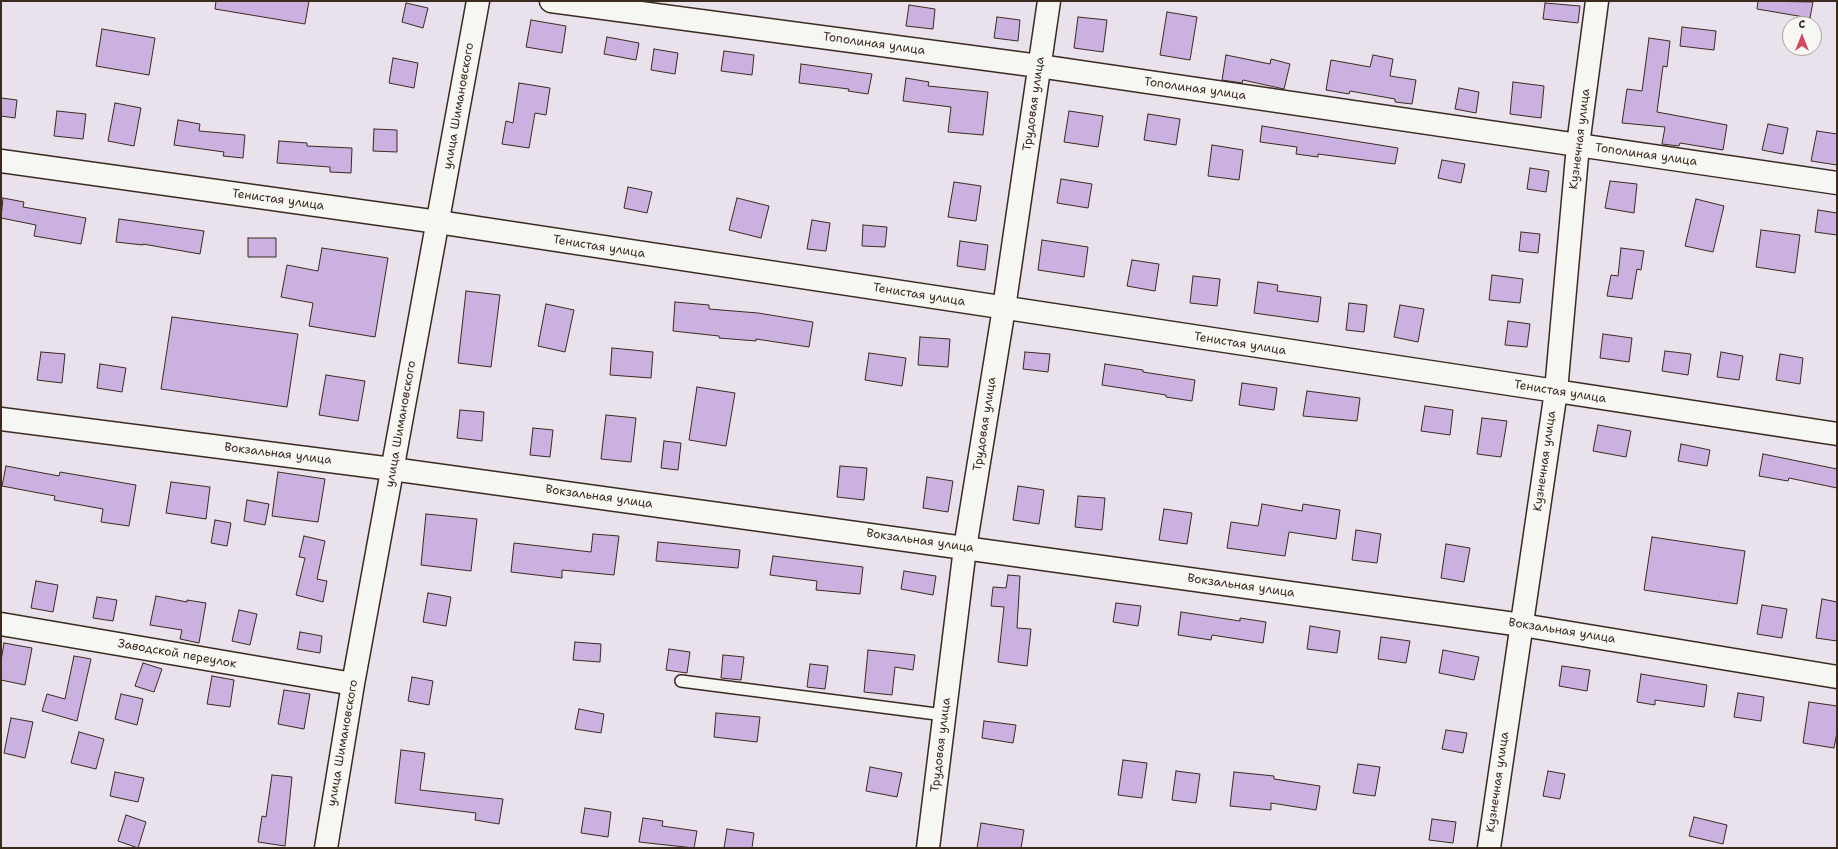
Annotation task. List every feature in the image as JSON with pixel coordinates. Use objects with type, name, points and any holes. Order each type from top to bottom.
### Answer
[{"type":"street","name":"улица Шимановского","points":[[326,848],[353,684],[478,1]]},
{"type":"street","name":"Тополиная улица","points":[[551,1],[1039,66],[1837,183]]},
{"type":"street","name":"Трудовая улица","points":[[928,848],[965,548],[1004,308],[1049,1]]},
{"type":"street","name":"Кузнечная улица","points":[[1489,848],[1556,391],[1578,145],[1597,1]]},
{"type":"street","name":"Тенистая улица","points":[[1,161],[438,222],[1837,434]]},
{"type":"street","name":"Вокзальная улица","points":[[1,419],[392,469],[1522,625],[1837,677]]},
{"type":"street","name":"Заводской переулок","points":[[1,624],[353,684]]},
{"type":"lane","points":[[681,681],[944,715]]},
{"type":"building","points":[[216,1],[309,1],[305,24],[215,9]]},
{"type":"building","points":[[1758,1],[1813,2],[1810,16],[1798,16],[1757,9]]},
{"type":"building","points":[[406,3],[428,8],[423,28],[402,22]]},
{"type":"building","points":[[1545,3],[1580,6],[1578,23],[1543,19]]},
{"type":"building","points":[[909,5],[935,9],[933,29],[906,26]]},
{"type":"building","points":[[1167,12],[1197,17],[1190,60],[1160,55]]},
{"type":"building","points":[[997,17],[1020,20],[1018,41],[994,38]]},
{"type":"building","points":[[1078,17],[1107,20],[1103,52],[1074,48]]},
{"type":"building","points":[[531,20],[566,26],[562,53],[526,47]]},
{"type":"building","points":[[1682,27],[1716,31],[1714,50],[1680,46]]},
{"type":"building","points":[[102,29],[155,38],[149,75],[96,66]]},
{"type":"building","points":[[607,37],[639,43],[636,60],[604,54]]},
{"type":"building","points":[[1649,38],[1670,41],[1667,67],[1663,66],[1657,112],[1727,125],[1723,150],[1680,143],[1679,146],[1662,144],[1665,127],[1622,123],[1627,89],[1642,91]]},
{"type":"building","points":[[654,49],[678,53],[675,74],[651,70]]},
{"type":"building","points":[[724,51],[754,55],[752,75],[721,71]]},
{"type":"building","points":[[1226,55],[1270,64],[1271,59],[1290,64],[1284,89],[1243,80],[1242,83],[1222,80]]},
{"type":"building","points":[[1373,55],[1393,59],[1390,76],[1416,80],[1412,104],[1395,102],[1395,99],[1350,91],[1349,94],[1326,90],[1331,60],[1370,67]]},
{"type":"building","points":[[393,58],[418,63],[414,88],[389,83]]},
{"type":"building","points":[[801,64],[872,74],[868,94],[848,91],[849,89],[799,83]]},
{"type":"building","points":[[906,78],[929,82],[928,86],[988,92],[983,135],[948,132],[951,107],[903,101]]},
{"type":"building","points":[[1513,82],[1544,86],[1541,118],[1510,114]]},
{"type":"building","points":[[519,83],[550,88],[546,115],[535,113],[529,148],[502,144],[506,121],[513,123]]},
{"type":"building","points":[[1459,88],[1479,92],[1476,113],[1455,109]]},
{"type":"building","points":[[1,98],[17,100],[15,118],[1,116]]},
{"type":"building","points":[[115,103],[141,108],[134,146],[108,141]]},
{"type":"building","points":[[57,111],[86,114],[83,139],[54,136]]},
{"type":"building","points":[[1069,111],[1103,116],[1098,147],[1064,142]]},
{"type":"building","points":[[1148,114],[1180,119],[1176,145],[1144,140]]},
{"type":"building","points":[[178,120],[200,124],[199,131],[245,135],[243,158],[223,156],[224,152],[174,145]]},
{"type":"building","points":[[1768,124],[1788,128],[1783,154],[1762,150]]},
{"type":"building","points":[[1262,126],[1398,148],[1395,164],[1318,154],[1318,157],[1296,154],[1297,147],[1260,142]]},
{"type":"building","points":[[374,129],[397,130],[397,152],[373,151]]},
{"type":"building","points":[[1817,131],[1837,134],[1837,165],[1811,161]]},
{"type":"building","points":[[279,141],[307,143],[307,146],[352,148],[351,173],[330,172],[330,167],[277,163]]},
{"type":"building","points":[[1212,145],[1243,150],[1239,180],[1208,176]]},
{"type":"building","points":[[1442,160],[1465,164],[1461,183],[1438,178]]},
{"type":"building","points":[[1530,168],[1549,171],[1546,192],[1527,189]]},
{"type":"building","points":[[1061,179],[1092,184],[1088,208],[1057,203]]},
{"type":"building","points":[[1610,181],[1637,184],[1634,213],[1605,208]]},
{"type":"building","points":[[954,182],[981,186],[976,221],[948,217]]},
{"type":"building","points":[[628,187],[652,192],[647,213],[624,208]]},
{"type":"building","points":[[3,198],[24,202],[23,207],[86,218],[81,244],[34,236],[36,225],[1,218]]},
{"type":"building","points":[[737,198],[769,206],[761,238],[729,230]]},
{"type":"building","points":[[1696,199],[1724,206],[1713,252],[1685,246]]},
{"type":"building","points":[[1818,210],[1837,213],[1837,235],[1815,232]]},
{"type":"building","points":[[119,219],[204,231],[200,254],[143,244],[116,242]]},
{"type":"building","points":[[812,220],[830,223],[826,251],[807,249]]},
{"type":"building","points":[[863,225],[887,227],[885,247],[862,246]]},
{"type":"building","points":[[1761,230],[1800,235],[1795,273],[1756,267]]},
{"type":"building","points":[[1521,232],[1540,234],[1538,253],[1519,251]]},
{"type":"building","points":[[248,238],[276,238],[276,257],[248,257]]},
{"type":"building","points":[[1042,240],[1088,247],[1084,277],[1038,270]]},
{"type":"building","points":[[960,241],[988,245],[985,270],[957,266]]},
{"type":"building","points":[[322,248],[388,258],[375,337],[309,326],[313,303],[281,297],[287,265],[318,271]]},
{"type":"building","points":[[1621,248],[1644,251],[1641,270],[1637,269],[1632,299],[1607,296],[1611,275],[1618,276]]},
{"type":"building","points":[[1132,260],[1159,264],[1155,291],[1127,286]]},
{"type":"building","points":[[1492,275],[1523,279],[1520,303],[1489,300]]},
{"type":"building","points":[[1193,276],[1220,279],[1217,306],[1190,303]]},
{"type":"building","points":[[1258,282],[1278,285],[1277,291],[1321,297],[1318,322],[1254,313]]},
{"type":"building","points":[[466,291],[500,295],[491,367],[458,363]]},
{"type":"building","points":[[675,302],[709,305],[709,309],[758,313],[813,322],[809,347],[756,339],[756,341],[719,338],[719,336],[673,331]]},
{"type":"building","points":[[1349,303],[1367,305],[1364,332],[1346,330]]},
{"type":"building","points":[[546,304],[574,310],[565,352],[538,346]]},
{"type":"building","points":[[1400,305],[1424,309],[1418,342],[1394,337]]},
{"type":"building","points":[[172,317],[298,334],[287,407],[161,389]]},
{"type":"building","points":[[1508,321],[1530,324],[1527,347],[1505,345]]},
{"type":"building","points":[[1603,334],[1632,338],[1629,362],[1600,358]]},
{"type":"building","points":[[920,337],[950,339],[948,367],[918,365]]},
{"type":"building","points":[[612,348],[653,352],[651,378],[610,375]]},
{"type":"building","points":[[1665,351],[1691,354],[1688,375],[1662,371]]},
{"type":"building","points":[[41,352],[65,354],[62,383],[37,380]]},
{"type":"building","points":[[1025,352],[1050,354],[1048,372],[1023,369]]},
{"type":"building","points":[[1721,352],[1743,356],[1739,380],[1717,377]]},
{"type":"building","points":[[869,353],[906,358],[902,386],[865,380]]},
{"type":"building","points":[[1780,354],[1803,358],[1800,384],[1776,380]]},
{"type":"building","points":[[100,364],[126,368],[122,392],[97,388]]},
{"type":"building","points":[[1105,364],[1143,370],[1143,372],[1195,380],[1192,401],[1166,397],[1166,395],[1102,385]]},
{"type":"building","points":[[326,375],[365,381],[358,421],[319,415]]},
{"type":"building","points":[[1242,383],[1277,388],[1274,410],[1239,405]]},
{"type":"building","points":[[697,387],[735,393],[726,446],[689,440]]},
{"type":"building","points":[[1307,391],[1360,398],[1357,421],[1303,416]]},
{"type":"building","points":[[1425,406],[1453,410],[1450,435],[1421,431]]},
{"type":"building","points":[[460,410],[484,412],[482,441],[457,438]]},
{"type":"building","points":[[606,415],[636,418],[631,462],[601,459]]},
{"type":"building","points":[[1482,418],[1507,421],[1501,457],[1477,454]]},
{"type":"building","points":[[1598,425],[1631,431],[1626,457],[1593,451]]},
{"type":"building","points":[[533,428],[553,430],[550,457],[530,455]]},
{"type":"building","points":[[664,441],[681,443],[678,470],[661,468]]},
{"type":"building","points":[[1681,444],[1710,450],[1707,466],[1678,461]]},
{"type":"building","points":[[1763,454],[1837,469],[1837,488],[1789,478],[1788,481],[1759,476]]},
{"type":"building","points":[[6,466],[59,476],[60,472],[136,485],[129,526],[101,522],[103,509],[54,500],[55,496],[2,486]]},
{"type":"building","points":[[840,466],[867,468],[864,500],[837,497]]},
{"type":"building","points":[[278,472],[325,479],[318,522],[272,516]]},
{"type":"building","points":[[927,477],[953,481],[948,512],[923,508]]},
{"type":"building","points":[[171,482],[210,487],[206,519],[166,513]]},
{"type":"building","points":[[1018,486],[1044,490],[1039,524],[1013,520]]},
{"type":"building","points":[[1078,496],[1105,498],[1102,530],[1075,527]]},
{"type":"building","points":[[247,500],[269,504],[265,525],[244,521]]},
{"type":"building","points":[[1262,504],[1302,511],[1303,504],[1340,510],[1336,539],[1289,532],[1285,556],[1227,548],[1231,522],[1258,526]]},
{"type":"building","points":[[1164,509],[1192,513],[1187,544],[1159,540]]},
{"type":"building","points":[[426,514],[477,519],[471,571],[421,565]]},
{"type":"building","points":[[215,520],[231,523],[227,546],[211,543]]},
{"type":"building","points":[[1356,530],[1381,534],[1377,563],[1352,560]]},
{"type":"building","points":[[593,534],[619,536],[614,575],[562,570],[562,578],[511,572],[514,543],[591,552]]},
{"type":"building","points":[[304,536],[325,541],[317,579],[327,581],[323,602],[296,595],[305,558],[299,557]]},
{"type":"building","points":[[1652,537],[1745,551],[1737,604],[1644,590]]},
{"type":"building","points":[[658,542],[740,550],[738,568],[656,561]]},
{"type":"building","points":[[1446,544],[1470,548],[1464,582],[1441,578]]},
{"type":"building","points":[[773,556],[863,567],[860,594],[816,590],[817,581],[770,575]]},
{"type":"building","points":[[904,571],[936,576],[933,595],[901,589]]},
{"type":"building","points":[[1008,575],[1020,576],[1017,628],[1031,629],[1027,666],[998,662],[1004,607],[991,606],[993,587],[1006,588]]},
{"type":"building","points":[[36,581],[58,585],[53,612],[31,608]]},
{"type":"building","points":[[428,593],[451,597],[446,626],[423,622]]},
{"type":"building","points":[[156,596],[187,602],[187,600],[206,603],[199,643],[180,639],[182,630],[150,625]]},
{"type":"building","points":[[97,597],[117,600],[113,621],[93,618]]},
{"type":"building","points":[[1822,599],[1837,602],[1837,641],[1816,638]]},
{"type":"building","points":[[1116,603],[1141,606],[1138,626],[1113,622]]},
{"type":"building","points":[[1762,605],[1787,609],[1782,638],[1757,634]]},
{"type":"building","points":[[239,610],[257,614],[250,645],[232,641]]},
{"type":"building","points":[[1181,612],[1240,621],[1240,618],[1266,622],[1263,643],[1212,635],[1211,640],[1178,635]]},
{"type":"building","points":[[1310,626],[1340,631],[1337,653],[1307,649]]},
{"type":"building","points":[[300,632],[322,636],[320,653],[297,649]]},
{"type":"building","points":[[1381,637],[1410,641],[1406,663],[1378,659]]},
{"type":"building","points":[[575,642],[601,644],[600,662],[573,660]]},
{"type":"building","points":[[4,643],[32,648],[25,685],[1,680],[1,661]]},
{"type":"building","points":[[669,649],[690,652],[687,673],[666,670]]},
{"type":"building","points":[[868,650],[915,655],[913,670],[895,667],[892,695],[864,692]]},
{"type":"building","points":[[1443,650],[1479,657],[1474,680],[1439,673]]},
{"type":"building","points":[[723,655],[744,657],[741,680],[721,678]]},
{"type":"building","points":[[74,656],[91,659],[77,721],[42,711],[47,694],[65,699]]},
{"type":"building","points":[[143,663],[162,669],[154,692],[135,686]]},
{"type":"building","points":[[810,664],[828,666],[825,689],[807,687]]},
{"type":"building","points":[[1562,666],[1590,670],[1587,691],[1559,686]]},
{"type":"building","points":[[1641,674],[1707,685],[1704,707],[1655,700],[1655,705],[1637,702]]},
{"type":"building","points":[[212,676],[234,680],[230,707],[207,704]]},
{"type":"building","points":[[412,677],[433,681],[429,705],[408,701]]},
{"type":"building","points":[[284,690],[310,694],[304,729],[278,724]]},
{"type":"building","points":[[1738,693],[1764,697],[1761,721],[1734,717]]},
{"type":"building","points":[[121,694],[143,699],[137,725],[115,719]]},
{"type":"building","points":[[1809,702],[1837,706],[1837,732],[1834,748],[1803,743]]},
{"type":"building","points":[[579,709],[604,714],[601,733],[575,729]]},
{"type":"building","points":[[716,713],[760,717],[757,742],[714,737]]},
{"type":"building","points":[[11,718],[33,722],[25,758],[4,753]]},
{"type":"building","points":[[984,721],[1016,725],[1013,743],[982,738]]},
{"type":"building","points":[[1446,730],[1467,733],[1463,753],[1442,749]]},
{"type":"building","points":[[79,732],[104,739],[96,769],[71,763]]},
{"type":"building","points":[[401,750],[425,753],[420,790],[503,799],[499,824],[475,820],[476,813],[395,803]]},
{"type":"building","points":[[1123,760],[1147,763],[1142,798],[1118,795]]},
{"type":"building","points":[[1358,764],[1380,767],[1375,796],[1353,793]]},
{"type":"building","points":[[870,767],[902,773],[897,797],[866,791]]},
{"type":"building","points":[[1176,771],[1200,774],[1196,803],[1172,800]]},
{"type":"building","points":[[1548,771],[1565,774],[1560,799],[1543,796]]},
{"type":"building","points":[[115,772],[144,778],[138,802],[110,796]]},
{"type":"building","points":[[1234,772],[1274,776],[1274,779],[1320,786],[1316,810],[1271,803],[1271,810],[1230,806]]},
{"type":"building","points":[[272,775],[292,777],[285,846],[258,842],[262,816],[266,817]]},
{"type":"building","points":[[585,808],[611,812],[608,837],[581,833]]},
{"type":"building","points":[[126,815],[146,822],[138,848],[118,841]]},
{"type":"building","points":[[1694,817],[1727,825],[1723,844],[1689,836]]},
{"type":"building","points":[[643,818],[663,821],[662,826],[697,831],[694,848],[639,842]]},
{"type":"building","points":[[1432,819],[1456,822],[1453,843],[1429,840]]},
{"type":"building","points":[[981,823],[1024,830],[1021,848],[977,848]]},
{"type":"building","points":[[727,829],[754,833],[752,848],[724,848]]}]
